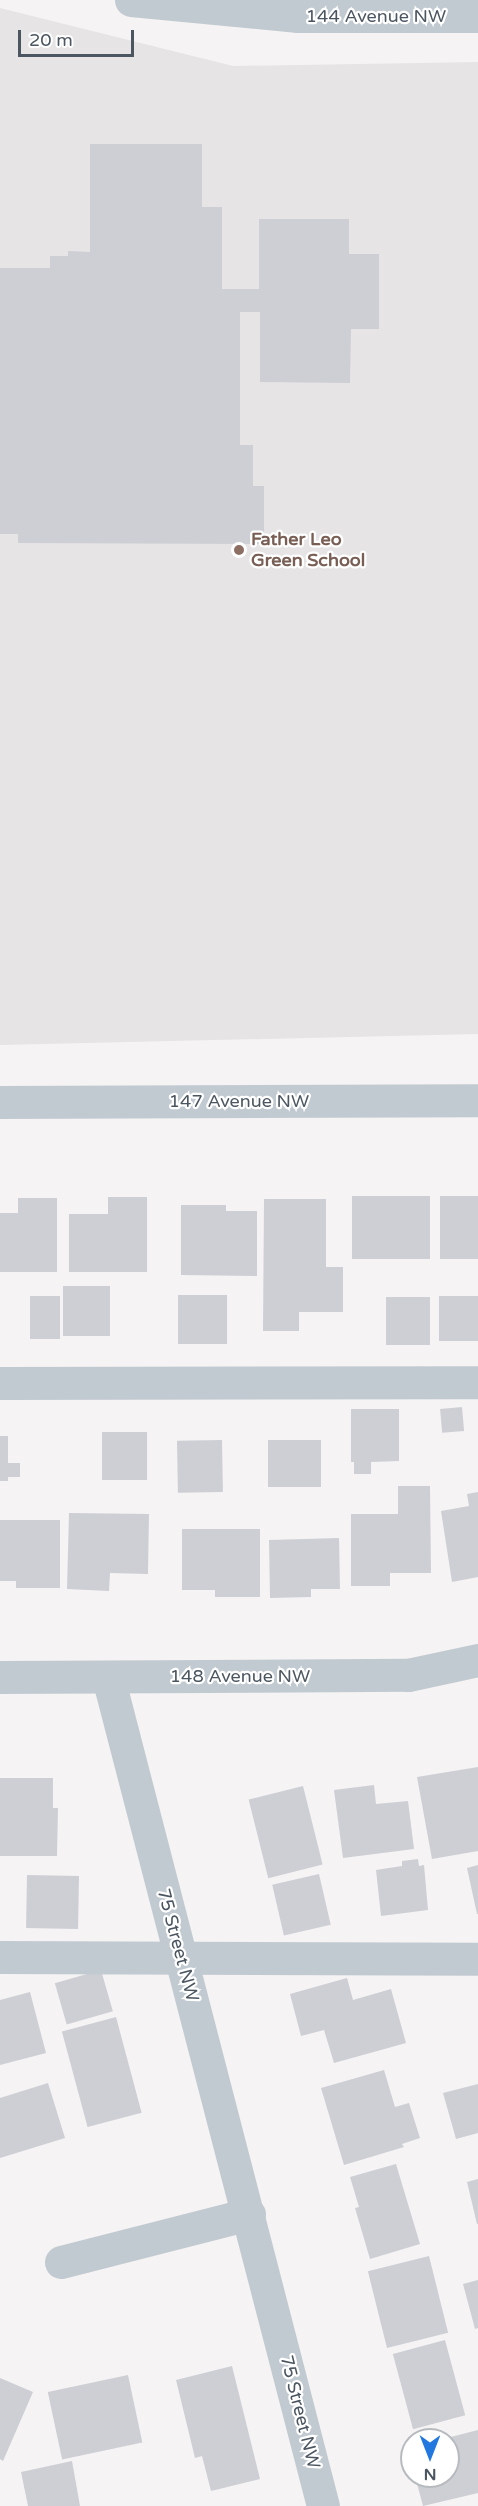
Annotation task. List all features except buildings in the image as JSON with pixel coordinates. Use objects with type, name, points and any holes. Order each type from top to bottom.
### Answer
[{"type":"street","name":"144 Avenue NW","points":[[131,0],[298,16],[478,16]]},
{"type":"street","name":"147 Avenue NW","points":[[0,1102],[478,1100]]},
{"type":"street","points":[[0,1383],[478,1382]]},
{"type":"street","name":"148 Avenue NW","points":[[0,1677],[408,1675],[478,1660]]},
{"type":"street","name":"75 Street NW","points":[[108,1677],[323,2506]]},
{"type":"street","points":[[0,1957],[478,1959]]},
{"type":"street","points":[[61,2262],[249,2214]]},
{"type":"shaded area","name":"Father Leo Green School","points":[[0,8],[233,66],[478,62],[478,1034],[0,1045]]},
{"type":"place","name":"Father Leo Green School","points":[[239,550]]}]
